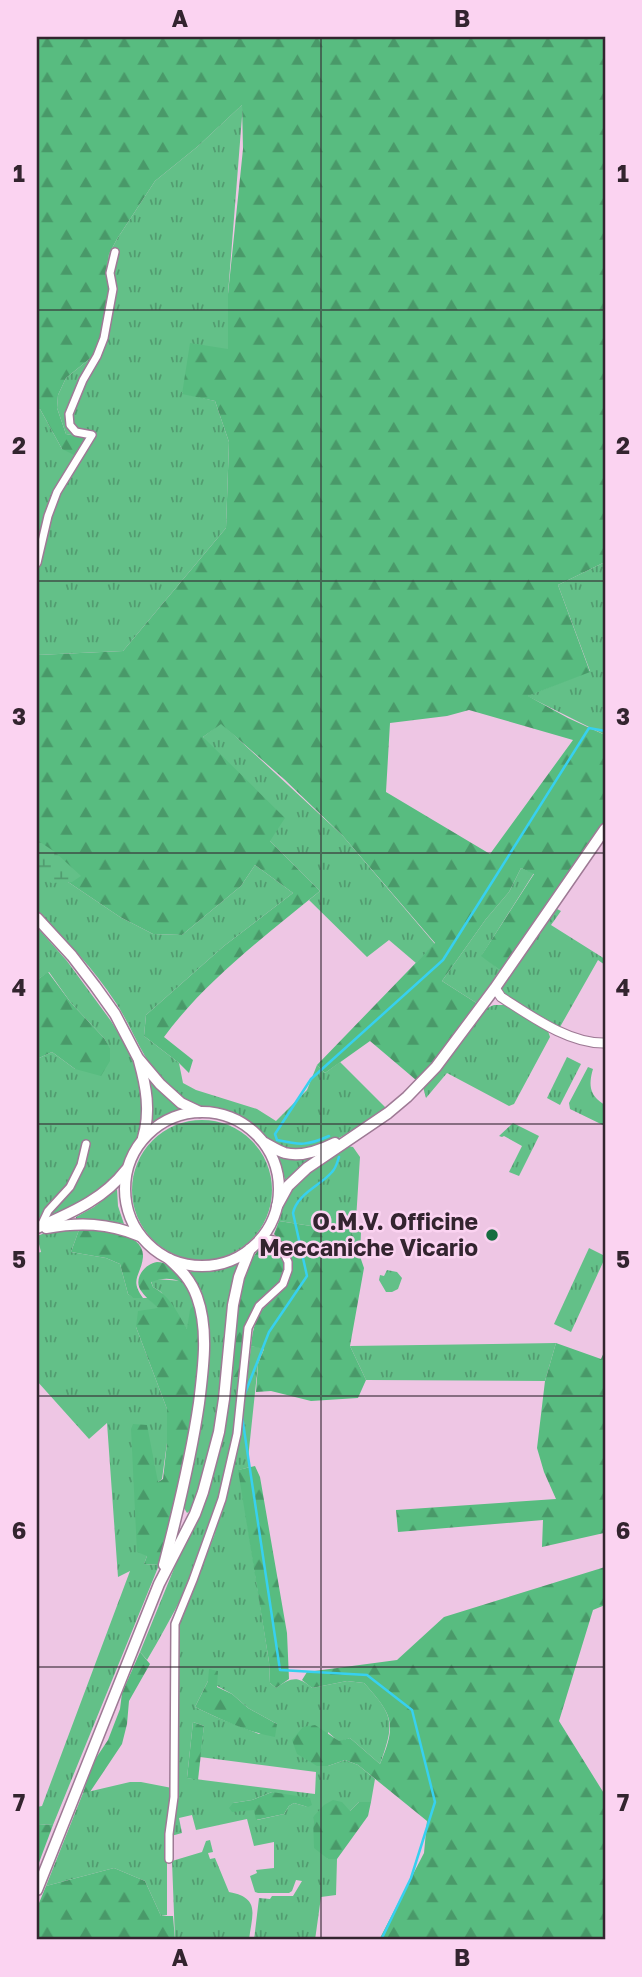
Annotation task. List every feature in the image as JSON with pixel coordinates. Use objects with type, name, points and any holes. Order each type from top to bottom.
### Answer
[{"type":"main road","points":[[169,1259],[185,1264],[210,1266],[236,1258],[250,1250],[262,1238],[271,1223],[288,1186],[307,1168],[407,1097],[450,1051],[605,829]]},
{"type":"main road","points":[[37,918],[95,986],[115,1014],[138,1058],[160,1084],[181,1103],[203,1113]]},
{"type":"main road","points":[[38,1228],[85,1206],[116,1183],[129,1164],[142,1141],[148,1109],[138,1058]]},
{"type":"main road","points":[[142,1141],[154,1129],[185,1114],[219,1114],[235,1120],[251,1130],[271,1156],[277,1173],[277,1206]]},
{"type":"main road","points":[[262,1142],[286,1153],[299,1154],[330,1146],[363,1130]]},
{"type":"main road","points":[[129,1164],[125,1189],[133,1223],[153,1249],[184,1273],[201,1311],[204,1339],[204,1361],[189,1464],[159,1584]]},
{"type":"main road","points":[[38,1228],[88,1223],[142,1237]]},
{"type":"main road","points":[[37,1890],[159,1584],[195,1514],[213,1459],[224,1399],[233,1304],[239,1277],[250,1250]]},
{"type":"street","points":[[37,562],[57,492],[92,435],[76,432],[70,425],[69,414],[104,338],[113,289],[110,274],[116,252]]},
{"type":"street","points":[[495,989],[501,997],[526,1013]]},
{"type":"street","points":[[485,1002],[502,1002],[577,1040],[605,1043]]},
{"type":"street","points":[[38,1228],[47,1211],[70,1187],[78,1172],[86,1144]]},
{"type":"street","points":[[169,1858],[174,1785],[175,1624],[222,1499],[237,1434],[248,1328],[259,1306],[283,1284],[288,1270],[288,1262],[281,1247],[274,1240],[262,1238]]},
{"type":"green space","points":[[37,37],[605,37],[605,562],[558,585],[590,672],[528,696],[605,735],[605,821],[501,971],[481,956],[534,874],[521,868],[509,892],[486,919],[442,981],[478,1004],[449,1044],[416,1080],[370,1041],[325,1073],[317,1065],[435,943],[342,835],[221,724],[203,737],[285,818],[270,841],[320,891],[217,978],[198,996],[164,1037],[193,1060],[189,1073],[144,1036],[146,1015],[224,946],[293,893],[255,865],[241,886],[182,935],[153,934],[120,917],[37,861],[37,655],[123,651],[226,528],[229,442],[215,401],[182,394],[190,343],[228,349],[228,294],[243,149],[242,105],[155,181],[109,254],[106,272],[109,288],[107,308],[100,338],[93,356],[66,378],[58,395],[57,408],[66,434],[86,438],[76,456],[62,449],[40,409],[37,410]],"holes":[[[469,710],[573,740],[490,854],[386,792],[390,723],[447,716]]]},
{"type":"green space","points":[[243,104],[228,294],[228,350],[182,393],[215,401],[229,442],[226,528],[123,651],[37,655],[37,410],[40,409],[62,449],[86,438],[66,434],[57,408],[58,395],[66,378],[93,356],[107,308],[109,288],[106,272],[109,254],[155,181]]},
{"type":"green space","points":[[605,562],[605,735],[527,696],[590,671],[558,585]]},
{"type":"green space","points":[[221,723],[342,835],[435,944],[416,963],[389,940],[367,957],[309,900],[320,891],[270,841],[203,737]]},
{"type":"green space","points":[[37,840],[55,852],[81,876],[72,882],[51,883],[37,871]]},
{"type":"green space","points":[[37,861],[120,917],[153,934],[182,935],[241,886],[255,865],[293,893],[224,946],[146,1015],[144,1036],[179,1063],[183,1083],[196,1090],[257,1109],[276,1121],[307,1090],[317,1065],[325,1073],[340,1062],[386,1108],[336,1140],[308,1149],[293,1150],[274,1144],[238,1115],[198,1105],[180,1096],[156,1072],[123,1014],[98,978],[37,911]]},
{"type":"green space","points":[[521,868],[534,873],[482,955],[501,971],[478,1004],[442,981],[486,919],[509,892]]},
{"type":"green space","points":[[557,909],[561,911],[551,925],[605,959],[605,965],[598,960],[560,1027],[506,997],[500,987]]},
{"type":"green space","points":[[37,927],[67,961],[111,1021],[132,1055],[144,1100],[140,1135],[122,1169],[105,1189],[50,1219],[57,1196],[45,1208],[37,1223],[37,1059],[52,1052],[75,1069],[110,1049],[104,1038],[71,1003],[49,972],[37,980]]},
{"type":"green space","points":[[48,972],[110,1048],[110,1061],[101,1076],[75,1069],[52,1052],[37,1059],[37,980]]},
{"type":"green space","points":[[504,1005],[548,1031],[550,1037],[514,1104],[509,1106],[447,1073],[426,1098],[423,1087],[439,1071],[487,1008]]},
{"type":"green space","points":[[567,1057],[581,1064],[560,1105],[547,1098]]},
{"type":"green space","points":[[588,1067],[593,1069],[593,1094],[605,1105],[605,1126],[570,1109],[569,1103]]},
{"type":"green space","points":[[149,1078],[184,1110],[165,1116],[152,1125]]},
{"type":"green space","points":[[202,1120],[229,1126],[251,1141],[266,1163],[272,1190],[266,1217],[251,1239],[229,1254],[202,1260],[175,1254],[153,1239],[138,1217],[132,1190],[138,1163],[153,1141],[175,1126]]},
{"type":"green space","points":[[513,1123],[539,1136],[519,1176],[509,1172],[522,1146],[499,1136]]},
{"type":"green space","points":[[348,1146],[353,1147],[360,1157],[356,1220],[361,1232],[360,1257],[350,1227],[324,1228],[279,1221],[286,1197],[299,1179]]},
{"type":"green space","points":[[315,1155],[285,1180],[279,1158],[298,1159]]},
{"type":"green space","points":[[117,1189],[118,1206],[124,1224],[76,1220],[76,1217]]},
{"type":"green space","points":[[279,1221],[324,1228],[350,1227],[364,1268],[350,1346],[366,1380],[358,1398],[311,1401],[271,1391],[256,1392],[258,1364],[264,1349],[251,1346],[255,1325],[260,1313],[288,1281],[291,1267],[284,1247],[274,1234]]},
{"type":"green space","points":[[80,1227],[71,1252],[106,1258],[120,1264],[128,1294],[134,1298],[148,1298],[159,1308],[136,1327],[167,1409],[167,1443],[162,1479],[157,1483],[154,1464],[147,1556],[144,1564],[159,1565],[53,1825],[37,1824],[37,1807],[42,1806],[130,1571],[118,1577],[107,1423],[89,1439],[37,1381],[37,1253],[41,1252],[37,1236],[50,1231]]},
{"type":"green space","points":[[80,1227],[119,1233],[136,1242],[142,1249],[143,1257],[136,1282],[143,1298],[133,1298],[128,1294],[120,1264],[106,1258],[71,1252]]},
{"type":"green space","points":[[268,1244],[280,1251],[285,1271],[282,1281],[247,1323],[242,1377],[230,1377],[235,1324],[243,1283],[257,1251]]},
{"type":"green space","points":[[589,1248],[605,1258],[571,1332],[554,1324]]},
{"type":"green space","points":[[241,1261],[216,1439],[192,1509],[187,1513],[184,1508],[206,1342],[187,1272],[222,1268]]},
{"type":"green space","points":[[157,1262],[172,1268],[190,1288],[172,1279],[151,1282],[173,1305],[187,1329],[190,1310],[195,1303],[201,1350],[189,1445],[159,1565],[144,1564],[147,1556],[137,1552],[131,1429],[133,1424],[147,1425],[158,1482],[163,1479],[167,1409],[136,1327],[138,1311],[158,1308],[144,1294],[138,1283],[144,1269]]},
{"type":"green space","points":[[387,1270],[397,1272],[402,1278],[398,1289],[392,1292],[386,1292],[379,1280],[380,1275],[384,1276]]},
{"type":"green space","points":[[151,1281],[182,1281],[190,1288],[195,1303],[188,1331],[161,1292],[153,1287]]},
{"type":"green space","points":[[556,1343],[545,1381],[366,1380],[350,1346]]},
{"type":"green space","points":[[556,1343],[601,1359],[605,1350],[605,1535],[604,1533],[542,1547],[543,1520],[398,1532],[396,1510],[556,1499],[537,1448],[545,1381]]},
{"type":"green space","points":[[251,1346],[264,1348],[258,1364],[248,1459],[250,1467],[239,1470],[270,1683],[276,1688],[294,1679],[312,1688],[347,1681],[364,1683],[381,1704],[389,1720],[388,1738],[380,1764],[350,1738],[339,1742],[328,1732],[328,1766],[345,1760],[358,1765],[375,1779],[371,1802],[359,1802],[350,1811],[313,1817],[314,1827],[328,1859],[337,1859],[336,1895],[321,1897],[315,1940],[254,1940],[259,1898],[293,1896],[302,1881],[296,1880],[289,1893],[255,1892],[250,1876],[257,1873],[256,1870],[274,1868],[274,1842],[254,1846],[247,1819],[196,1830],[192,1815],[179,1818],[182,1833],[171,1836],[176,1801],[178,1625],[214,1536],[241,1429]],"holes":[[[208,1681],[232,1694],[248,1708],[277,1724],[259,1734],[195,1707]],[[193,1722],[204,1726],[200,1757],[316,1772],[315,1794],[187,1778]],[[272,1792],[308,1807],[294,1803],[284,1814],[257,1820],[255,1810],[233,1803],[252,1800]]]},
{"type":"green space","points":[[230,1377],[242,1377],[227,1469],[214,1520],[189,1582],[147,1660],[140,1652],[182,1549]]},
{"type":"green space","points":[[255,1466],[260,1477],[287,1633],[289,1679],[276,1688],[270,1683],[269,1662],[238,1470]]},
{"type":"green space","points":[[605,1567],[605,1605],[593,1610],[559,1721],[605,1795],[605,1940],[379,1940],[424,1853],[427,1821],[358,1765],[345,1760],[328,1766],[317,1766],[297,1754],[292,1740],[303,1727],[315,1725],[339,1741],[350,1738],[380,1764],[390,1729],[386,1712],[364,1683],[347,1681],[312,1688],[302,1680],[307,1672],[397,1660],[444,1617]]},
{"type":"green space","points":[[140,1652],[150,1664],[129,1701],[122,1744],[90,1792],[83,1793],[92,1764],[108,1740],[120,1709],[122,1693]]},
{"type":"green space","points":[[209,1669],[218,1671],[217,1687],[277,1724],[275,1737],[244,1728],[195,1707],[208,1681]]},
{"type":"green space","points":[[193,1722],[204,1726],[198,1780],[187,1778]]},
{"type":"green space","points":[[130,1782],[172,1788],[167,1845],[167,1915],[161,1916],[145,1881],[114,1868],[46,1886],[83,1793]]},
{"type":"green space","points":[[272,1792],[310,1798],[312,1805],[308,1807],[294,1803],[284,1814],[256,1820],[254,1810],[232,1812],[229,1808],[233,1803],[252,1800]]},
{"type":"green space","points":[[333,1800],[342,1802],[350,1811],[359,1802],[371,1802],[368,1816],[337,1859],[328,1859],[314,1848],[313,1817]]},
{"type":"green space","points":[[37,1824],[53,1825],[37,1868]]},
{"type":"green space","points":[[210,1840],[213,1852],[208,1853],[210,1859],[215,1858],[229,1892],[246,1898],[250,1903],[252,1915],[249,1940],[175,1940],[172,1861],[202,1852],[206,1841]]},
{"type":"green space","points":[[114,1868],[145,1881],[161,1916],[173,1916],[175,1940],[37,1940],[37,1908],[46,1886]]},
{"type":"waterway","points":[[329,1136],[315,1142],[298,1144],[277,1140],[275,1134],[311,1079],[443,960],[589,728],[605,731]]},
{"type":"waterway","points":[[244,1396],[269,1332],[307,1276],[293,1213],[295,1206],[332,1172],[339,1157]]},
{"type":"waterway","points":[[242,1416],[280,1670],[367,1675],[412,1710],[435,1802],[411,1878],[381,1940]]},
{"type":"place","name":"O.M.V. Officine Meccaniche Vicario","points":[[492,1235]]}]
